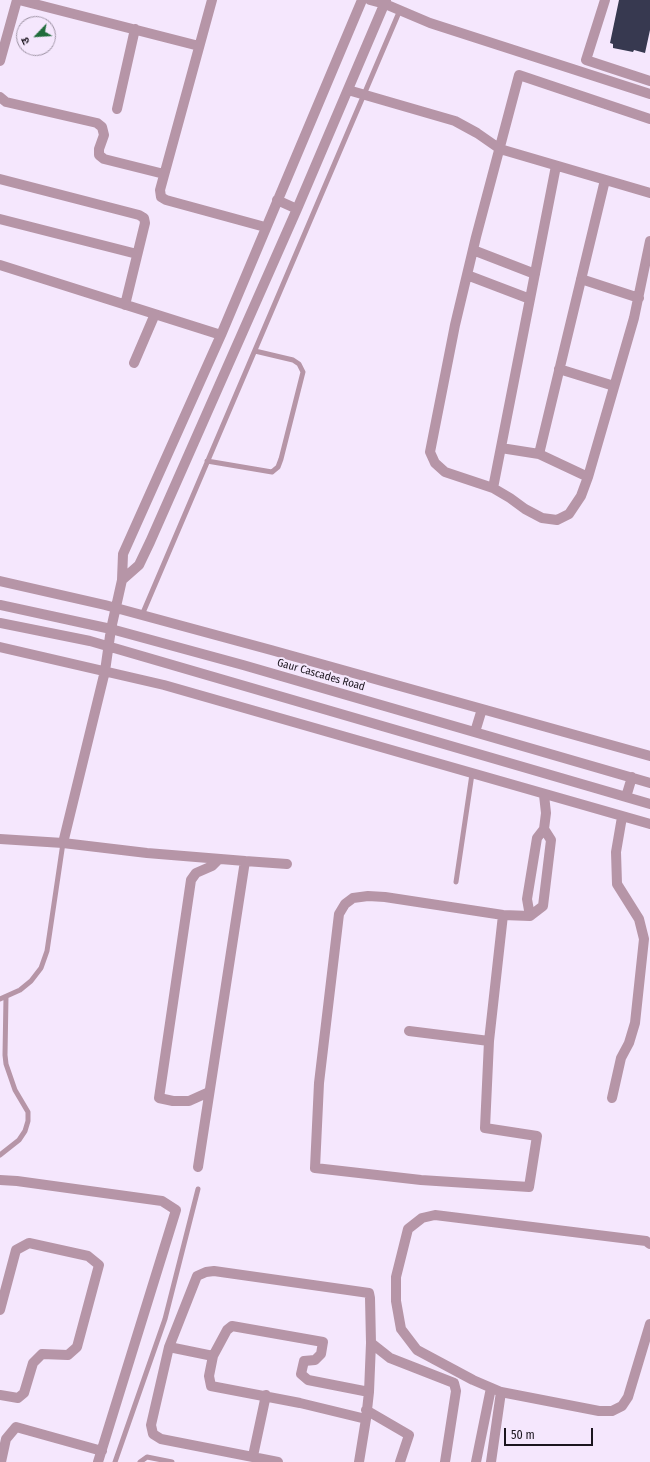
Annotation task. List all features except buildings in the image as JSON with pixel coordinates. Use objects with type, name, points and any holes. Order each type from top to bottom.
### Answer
[{"type":"street","points":[[0,61],[18,0],[199,46]]},
{"type":"street","points":[[212,0],[164,174],[160,190],[161,196],[166,200],[265,227]]},
{"type":"street","points":[[63,843],[105,671],[111,629],[122,580],[123,554],[220,335],[362,0]]},
{"type":"street","points":[[370,0],[385,2],[400,10],[430,22],[650,94]]},
{"type":"street","points":[[605,0],[586,60],[648,80],[650,70]]},
{"type":"street","points":[[122,580],[139,565],[150,542],[297,209],[385,2]]},
{"type":"street","points":[[117,109],[135,29]]},
{"type":"street","points":[[650,119],[519,75],[455,325],[430,452],[435,463],[445,472],[493,488],[510,498],[524,509],[542,518],[557,520],[569,514],[581,496],[588,477],[639,298],[650,241]]},
{"type":"street","points":[[348,90],[455,121],[477,133],[500,149],[650,193]]},
{"type":"street","points":[[0,97],[6,102],[96,123],[102,127],[104,135],[99,149],[99,155],[104,159],[164,174]]},
{"type":"street","points":[[493,488],[556,166]]},
{"type":"street","points":[[0,179],[139,214],[144,218],[145,223],[125,305]]},
{"type":"street","points":[[539,454],[604,180]]},
{"type":"street","points":[[277,200],[297,209]]},
{"type":"street","points":[[0,219],[137,254]]},
{"type":"street","points":[[473,250],[535,274]]},
{"type":"street","points":[[0,265],[220,335]]},
{"type":"street","points":[[467,275],[530,299]]},
{"type":"street","points":[[581,279],[639,298]]},
{"type":"street","points":[[134,363],[154,314]]},
{"type":"street","points":[[559,369],[614,386]]},
{"type":"street","points":[[501,448],[539,454],[588,477]]},
{"type":"street","points":[[0,581],[142,615],[650,756]]},
{"type":"street","name":"Gaur Cascades Road","points":[[0,604],[111,629],[650,782]]},
{"type":"street","points":[[0,623],[109,647],[650,804]]},
{"type":"street","points":[[0,647],[201,695],[544,795],[650,824]]},
{"type":"street","points":[[476,732],[482,709]]},
{"type":"street","points":[[626,797],[632,777]]},
{"type":"street","points":[[530,916],[527,899],[537,838],[544,829],[546,813],[544,795]]},
{"type":"street","points":[[612,1098],[621,1058],[629,1043],[635,1023],[644,940],[639,919],[617,884],[616,852],[622,817]]},
{"type":"street","points":[[503,915],[489,1041],[485,1128],[537,1136],[529,1187],[421,1180],[315,1168],[319,1083],[339,914],[345,904],[353,898],[374,896],[503,915],[530,916],[543,906],[551,840],[544,829]]},
{"type":"street","points":[[0,839],[63,843],[219,859],[287,864]]},
{"type":"street","points":[[209,1092],[190,1101],[173,1101],[159,1098],[191,880],[196,873],[212,866],[219,859]]},
{"type":"street","points":[[198,1167],[245,861]]},
{"type":"street","points":[[409,1031],[489,1041]]},
{"type":"street","points":[[0,1180],[24,1182],[162,1202],[176,1210],[98,1462]]},
{"type":"street","points":[[650,1244],[646,1242],[435,1215],[422,1218],[408,1229],[396,1277],[396,1301],[401,1329],[417,1350],[473,1380],[501,1392],[599,1411],[612,1411],[622,1406],[628,1397],[650,1324]]},
{"type":"street","points":[[0,1310],[16,1250],[29,1243],[88,1256],[99,1265],[77,1347],[68,1355],[42,1354],[33,1363],[24,1393],[18,1398],[0,1395]]},
{"type":"street","points":[[278,1462],[161,1438],[153,1434],[151,1425],[168,1347],[197,1276],[206,1272],[214,1271],[368,1293],[370,1298],[371,1343],[369,1392],[359,1462]]},
{"type":"street","points":[[369,1392],[308,1380],[302,1374],[304,1361],[315,1360],[321,1354],[324,1342],[232,1326],[227,1330],[213,1356],[209,1376],[211,1386],[266,1395],[366,1415],[405,1431],[409,1435],[400,1462]]},
{"type":"street","points":[[371,1343],[390,1358],[454,1383],[456,1392],[445,1462]]},
{"type":"street","points":[[168,1347],[213,1356]]},
{"type":"street","points":[[491,1388],[477,1460],[491,1462],[501,1392]]},
{"type":"street","points":[[253,1456],[266,1395]]},
{"type":"street","points":[[1,1462],[6,1439],[16,1427],[102,1451]]},
{"type":"lane","points":[[142,615],[400,10]]},
{"type":"lane","points":[[207,461],[272,472],[278,467],[282,459],[303,372],[299,364],[293,360],[254,351]]},
{"type":"lane","points":[[456,882],[472,774]]},
{"type":"lane","points":[[0,999],[20,990],[31,981],[41,968],[47,952],[63,843]]},
{"type":"lane","points":[[0,1155],[19,1140],[25,1131],[28,1121],[28,1112],[15,1090],[6,1064],[6,997]]},
{"type":"lane","points":[[115,1462],[165,1319],[198,1189]]},
{"type":"lane","points":[[140,1462],[147,1457],[172,1462]]}]
